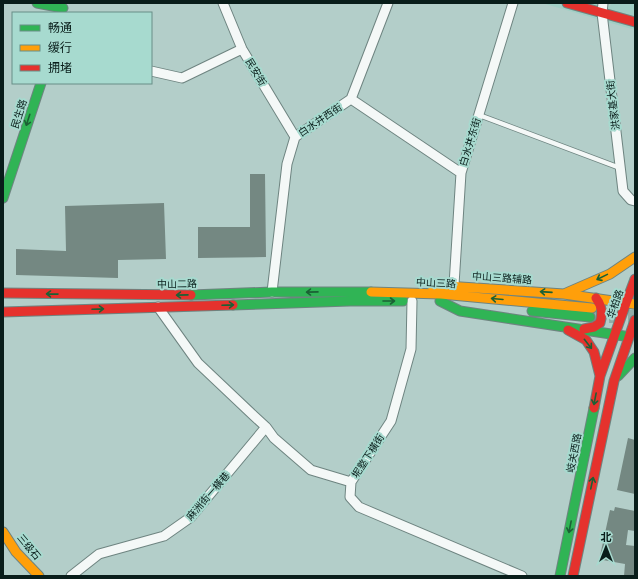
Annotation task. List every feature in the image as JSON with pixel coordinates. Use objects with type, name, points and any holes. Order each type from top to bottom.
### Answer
[{"type":"main road","points":[[37,3],[63,8]]},
{"type":"main road","points":[[567,3],[635,22]]},
{"type":"main road","name":"民生路","points":[[3,198],[40,84]]},
{"type":"main road","points":[[564,294],[606,276],[624,266],[635,257]]},
{"type":"main road","name":"华柏路","points":[[615,335],[631,304],[635,279]]},
{"type":"main road","points":[[376,292],[405,284]]},
{"type":"main road","name":"中山三路辅路","points":[[419,284],[454,285],[564,294],[631,304]]},
{"type":"main road","name":"中山二路","points":[[3,293],[179,295],[272,292],[351,296]]},
{"type":"main road","name":"中山三路","points":[[351,296],[376,292],[441,294],[592,308]]},
{"type":"main road","points":[[3,312],[158,307],[351,296]]},
{"type":"main road","name":"中山三路","points":[[351,296],[412,301],[440,301],[590,317]]},
{"type":"main road","points":[[583,329],[594,327],[600,323],[602,310],[600,302],[596,298]]},
{"type":"main road","points":[[440,301],[460,311],[559,325],[615,335],[632,336]]},
{"type":"main road","points":[[573,576],[614,381],[632,336],[635,320]]},
{"type":"main road","points":[[559,325],[586,340],[594,352],[600,376]]},
{"type":"main road","name":"岐关西路","points":[[560,576],[600,376],[615,335]]},
{"type":"main road","points":[[614,381],[635,358]]},
{"type":"main road","name":"三级石","points":[[3,532],[16,552],[39,576]]},
{"type":"street","name":"民安街","points":[[223,3],[242,49],[295,137]]},
{"type":"street","name":"白水井西街","points":[[272,292],[287,164],[295,137],[350,99],[388,3]]},
{"type":"street","name":"白水井东街","points":[[454,285],[461,173],[513,3]]},
{"type":"street","name":"洪家基大街","points":[[603,3],[602,13],[623,191],[631,200],[635,201]]},
{"type":"street","points":[[152,71],[182,78],[242,49]]},
{"type":"street","points":[[350,99],[461,173]]},
{"type":"street","name":"坭墪下橫街","points":[[412,301],[411,349],[391,421],[351,482],[350,497],[358,507],[522,576]]},
{"type":"street","points":[[158,307],[198,363],[266,427],[274,438],[311,470],[351,482]]},
{"type":"street","name":"麻洲街一橫巷","points":[[71,576],[98,554],[164,536],[191,517],[266,427]]},
{"type":"lane","points":[[479,114],[620,168]]},
{"type":"shaded area","points":[[542,3],[599,3],[610,6],[611,3],[635,3],[635,30]]},
{"type":"building","points":[[250,174],[265,174],[266,257],[198,258],[198,227],[250,227]]},
{"type":"building","points":[[164,203],[166,259],[118,260],[118,278],[16,275],[16,249],[66,251],[65,206]]},
{"type":"building","points":[[628,438],[635,440],[635,494],[617,490]]},
{"type":"building","points":[[615,507],[635,511],[635,531],[628,530],[626,545],[635,546],[635,576],[624,576],[625,564],[603,560],[604,557],[600,556],[610,510],[614,511]]},
{"type":"tunnel","points":[[590,317],[635,316]]},
{"type":"traffic: fast","points":[[37,3],[63,8]]},
{"type":"traffic: fast","points":[[3,198],[41,84]]},
{"type":"traffic: fast","points":[[191,295],[272,292],[371,292]]},
{"type":"traffic: fast","points":[[233,305],[350,301],[403,301]]},
{"type":"traffic: fast","points":[[440,301],[460,311],[624,336]]},
{"type":"traffic: fast","points":[[532,311],[590,317]]},
{"type":"traffic: fast","points":[[618,376],[635,358]]},
{"type":"traffic: fast","points":[[560,576],[594,408]]},
{"type":"traffic: slow","points":[[564,294],[610,274],[635,257]]},
{"type":"traffic: slow","points":[[431,285],[564,294],[634,304]]},
{"type":"traffic: slow","points":[[371,292],[441,294],[592,308]]},
{"type":"traffic: slow","points":[[3,532],[16,552],[39,576]]},
{"type":"traffic: jam","points":[[567,3],[635,22]]},
{"type":"traffic: jam","points":[[626,303],[635,279]]},
{"type":"traffic: jam","points":[[3,293],[191,295]]},
{"type":"traffic: jam","points":[[584,329],[594,327],[600,323],[601,310],[600,304],[596,298]]},
{"type":"traffic: jam","points":[[594,408],[600,376],[626,303]]},
{"type":"traffic: jam","points":[[3,312],[233,305]]},
{"type":"traffic: jam","points":[[573,576],[614,381],[635,320]]},
{"type":"traffic: jam","points":[[568,330],[586,340],[594,352],[600,376]]}]
